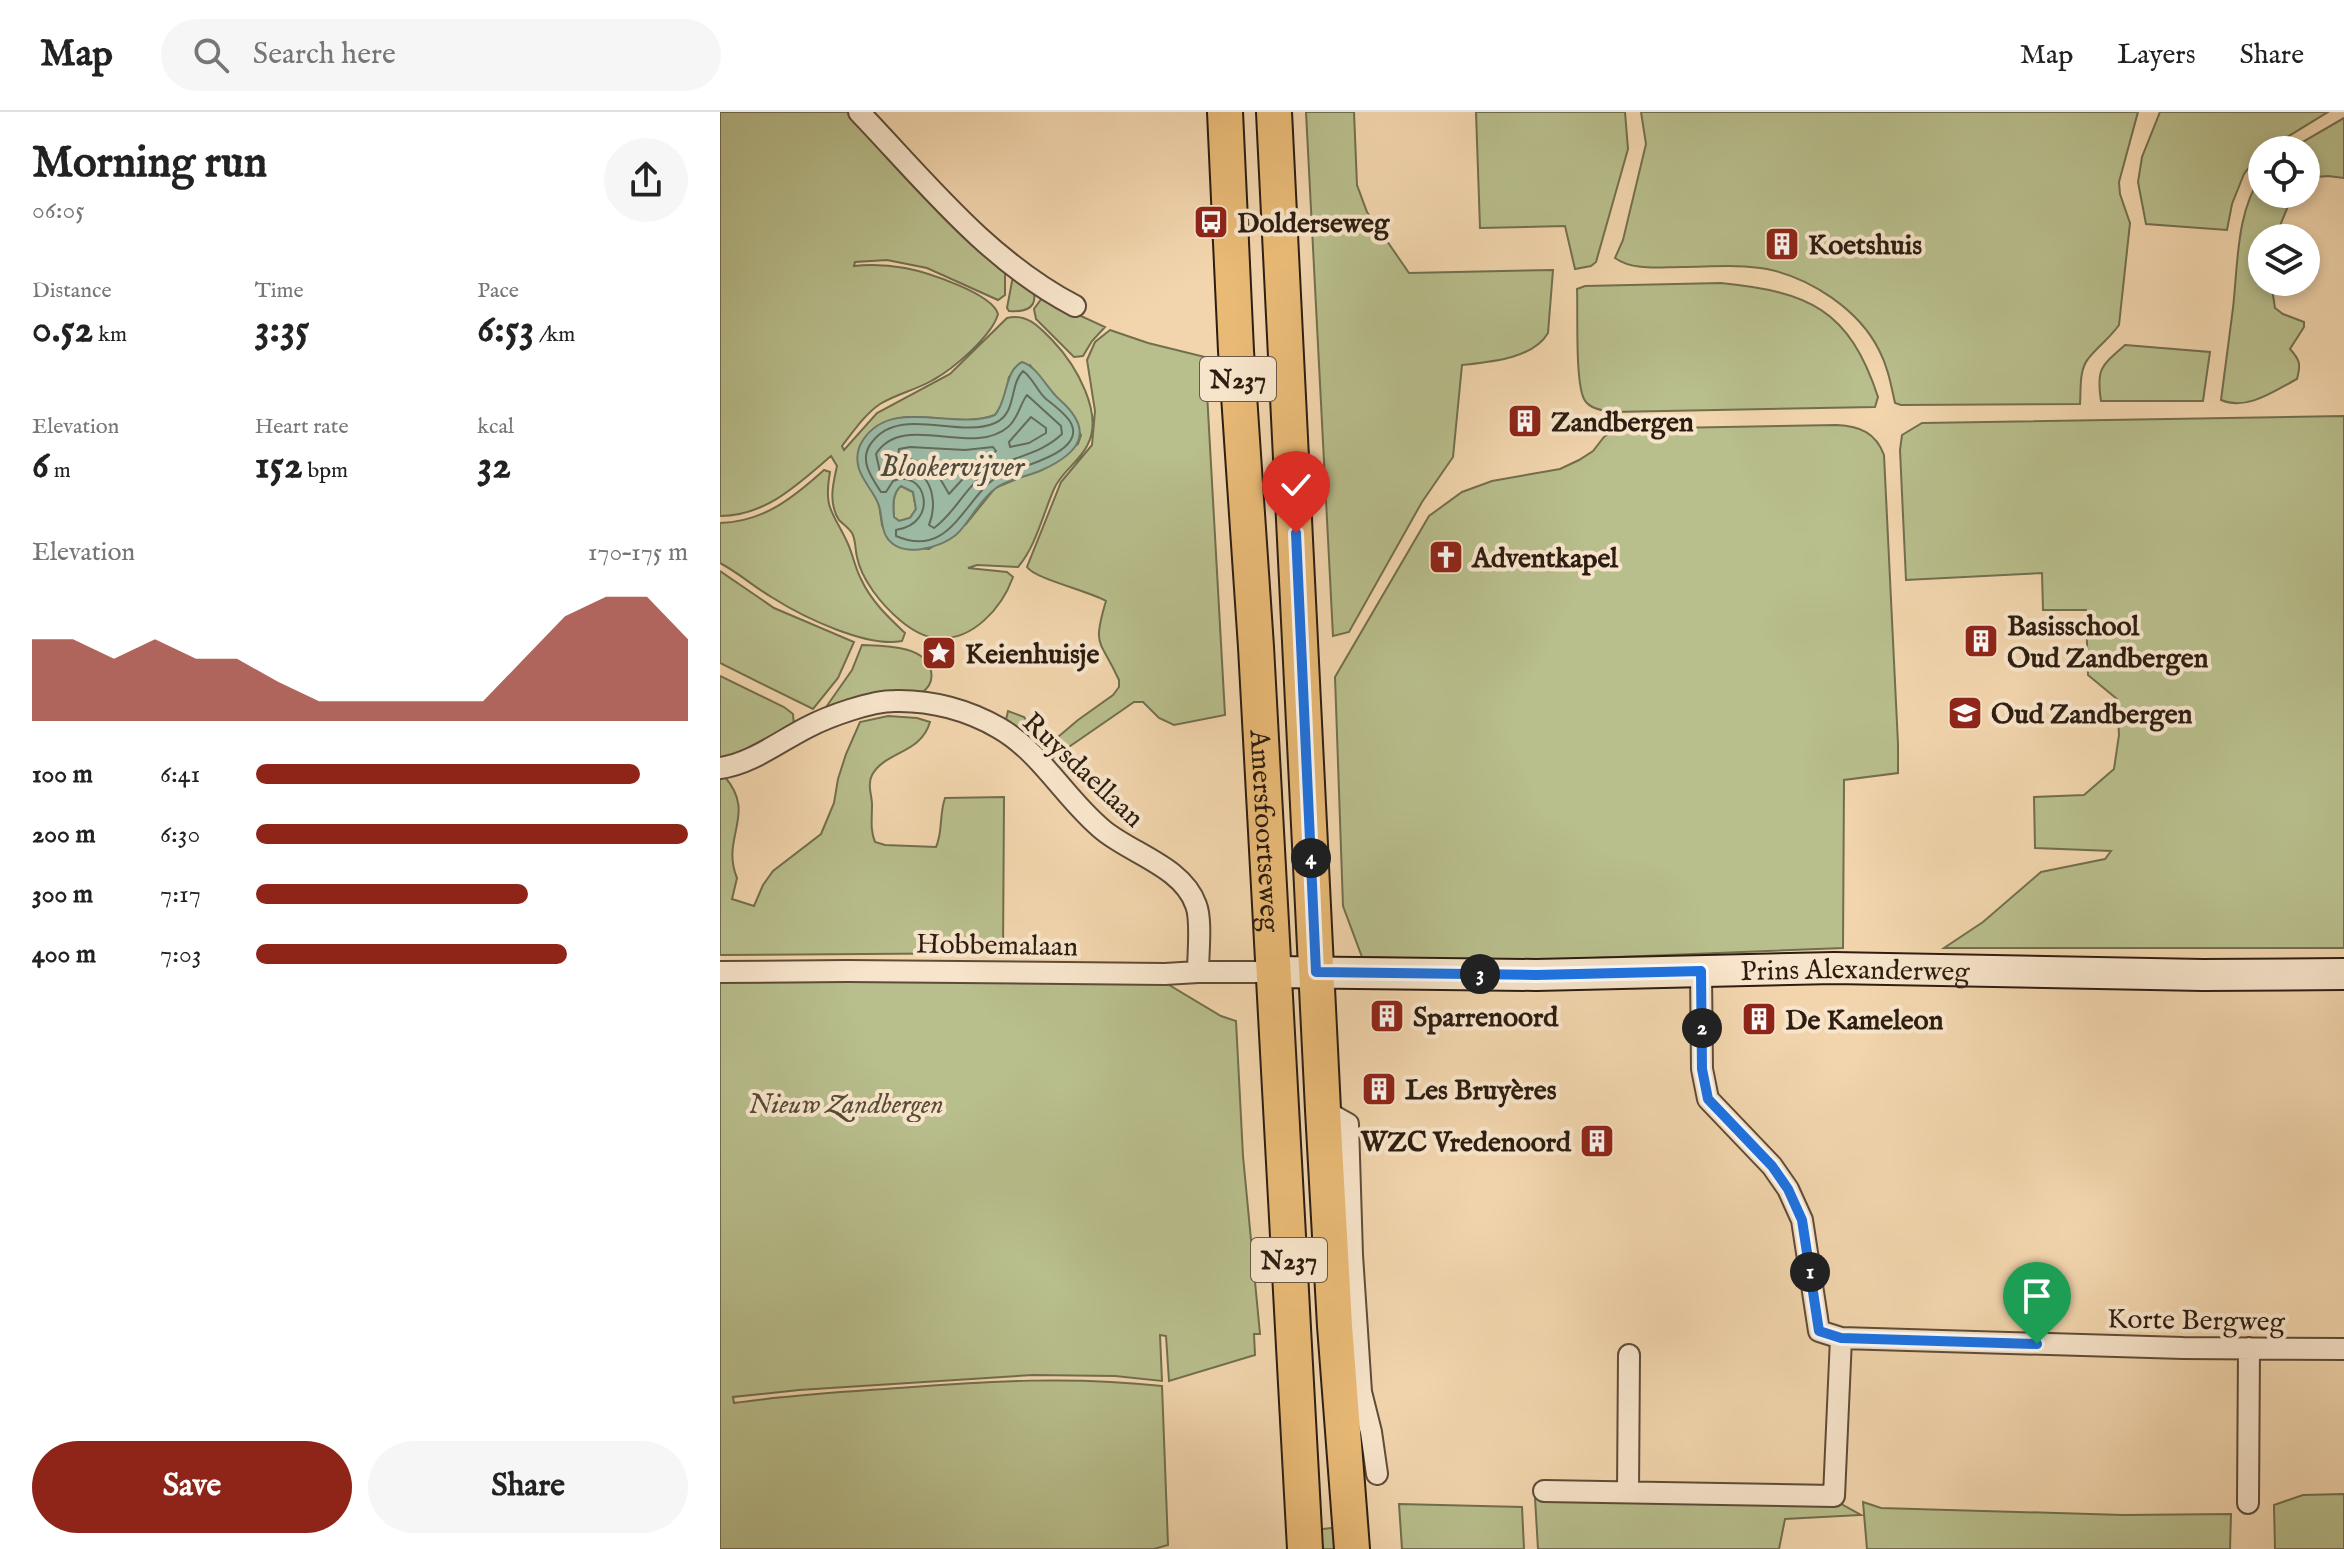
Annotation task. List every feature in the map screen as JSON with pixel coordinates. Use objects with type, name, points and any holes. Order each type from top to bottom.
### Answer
[{"type":"main road","name":"Amersfoortseweg","points":[[1225,112],[1305,1549]]},
{"type":"main road","name":"Amersfoortseweg","points":[[1274,112],[1323,1110],[1352,1549]]},
{"type":"street","points":[[859,112],[1012,266],[1075,306]]},
{"type":"street","name":"Ruysdaellaan","points":[[720,768],[729,767],[772,747],[811,725],[891,700],[938,705],[975,716],[1003,730],[1030,754],[1102,829],[1132,851],[1168,870],[1186,887],[1197,906],[1198,972]]},
{"type":"street","name":"Prins Alexanderweg","points":[[1273,972],[1536,975],[1834,968],[2203,975],[2344,974]]},
{"type":"street","points":[[1544,1491],[1834,1496],[1841,1338],[1819,1331],[1802,1220],[1788,1189],[1772,1166],[1708,1099],[1702,1069],[1701,971]]},
{"type":"street","name":"Hobbemalaan","points":[[720,972],[1273,972]]},
{"type":"street","points":[[1323,1110],[1348,1124],[1361,1392],[1377,1474]]},
{"type":"street","name":"Korte Bergweg","points":[[1841,1338],[2344,1349]]},
{"type":"street","points":[[2248,1503],[2249,1348]]},
{"type":"street","points":[[1628,1492],[1629,1355]]},
{"type":"green space","points":[[720,112],[848,112],[889,157],[1005,270],[1005,295],[998,300],[927,268],[887,260],[855,262],[854,266],[899,267],[942,279],[984,299],[998,314],[980,342],[951,368],[875,408],[842,446],[844,450],[877,413],[950,374],[1007,318],[1014,317],[1038,327],[1070,363],[1090,405],[1092,433],[1083,452],[1057,483],[1034,540],[1018,567],[977,565],[968,568],[1007,572],[1013,577],[1001,600],[984,621],[962,635],[949,638],[927,636],[909,627],[885,606],[870,587],[859,566],[853,536],[839,520],[833,507],[837,466],[831,456],[794,487],[767,504],[737,515],[720,516]],"holes":[[[1030,365],[1081,435],[1078,444],[1052,464],[995,488],[966,524],[929,549],[898,546],[888,539],[859,448],[872,431],[886,422],[903,418],[959,420],[995,415],[1005,400],[1009,377]]]},
{"type":"green space","points":[[1306,112],[1354,112],[1357,185],[1367,212],[1409,273],[1553,270],[1548,333],[1541,342],[1510,358],[1462,365],[1453,457],[1422,502],[1349,632],[1333,636]]},
{"type":"green space","points":[[1476,112],[1625,112],[1628,149],[1596,262],[1591,266],[1575,269],[1565,226],[1480,228]]},
{"type":"green space","points":[[1641,112],[2138,112],[2119,182],[2130,223],[2119,325],[2085,364],[2080,404],[1901,405],[1895,403],[1885,363],[1870,335],[1846,309],[1816,288],[1784,273],[1767,269],[1735,266],[1647,267],[1630,265],[1615,258],[1623,240],[1646,144]]},
{"type":"green space","points":[[2160,112],[2328,112],[2289,136],[2248,136],[2248,169],[2232,204],[2227,230],[2146,224],[2138,182],[2142,157]]},
{"type":"green space","points":[[2344,118],[2344,178],[2320,177],[2320,136],[2313,136]]},
{"type":"green space","points":[[2248,202],[2248,208],[2287,208],[2281,224],[2248,224],[2248,296],[2273,296],[2275,308],[2304,322],[2304,327],[2290,349],[2299,362],[2297,379],[2270,394],[2231,403],[2221,400],[2240,239]]},
{"type":"green space","points":[[1013,276],[1034,293],[1033,303],[1028,309],[1009,311],[1007,308]]},
{"type":"green space","points":[[1721,283],[1779,292],[1822,310],[1854,343],[1878,397],[1875,407],[1613,412],[1597,409],[1586,402],[1579,377],[1577,289],[1585,286]]},
{"type":"green space","points":[[1042,298],[1105,327],[1083,356],[1074,357],[1036,319],[1034,309]]},
{"type":"green space","points":[[1110,330],[1205,357],[1225,715],[1174,725],[1159,718],[1143,702],[1134,702],[1050,760],[1006,720],[1008,711],[1024,717],[1045,748],[1119,687],[1119,680],[1099,636],[1106,601],[1040,576],[1027,567],[1061,482],[1092,445],[1095,411],[1087,360],[1095,342]]},
{"type":"green space","points":[[2125,345],[2210,352],[2203,401],[2101,401],[2099,382],[2102,369]]},
{"type":"green space","points":[[2344,416],[2344,948],[1944,948],[1983,922],[2041,872],[2105,859],[2111,851],[2035,848],[2034,797],[2084,795],[2114,769],[2119,735],[2117,699],[2088,675],[2086,610],[2043,610],[2042,573],[1906,580],[1900,450],[1902,435],[1922,423]]},
{"type":"green space","points":[[1837,425],[1866,432],[1877,441],[1884,455],[1898,744],[1898,773],[1844,780],[1843,948],[1520,961],[1362,957],[1343,906],[1335,677],[1429,516],[1462,492],[1492,481],[1560,469],[1593,451],[1614,429]]},
{"type":"green space","points":[[824,470],[830,472],[828,495],[831,511],[859,575],[875,602],[905,633],[902,641],[871,640],[818,622],[773,598],[720,563],[720,523],[750,518],[776,507]]},
{"type":"green space","points":[[901,486],[913,492],[916,509],[910,518],[899,521],[894,517],[893,505]]},
{"type":"green space","points":[[720,571],[774,608],[854,642],[838,678],[813,709],[720,663]]},
{"type":"green space","points":[[862,645],[902,649],[921,656],[931,671],[928,686],[921,693],[824,710],[852,670]]},
{"type":"green space","points":[[720,676],[784,707],[793,714],[794,727],[759,747],[720,761]]},
{"type":"green space","points":[[888,716],[930,722],[919,740],[885,761],[872,775],[870,786],[875,842],[936,847],[945,798],[1004,797],[1003,953],[720,955],[720,777],[724,776],[738,802],[733,850],[737,878],[732,899],[754,906],[773,871],[821,834],[834,803],[846,754],[860,722]]},
{"type":"green space","name":"Nieuw Zandbergen","points":[[720,978],[1164,982],[1221,1016],[1236,1021],[1243,1156],[1260,1334],[1254,1334],[1255,1355],[1169,1381],[1166,1336],[1160,1335],[1162,1381],[1115,1376],[1033,1375],[733,1397],[734,1403],[836,1392],[1030,1381],[1096,1381],[1162,1386],[1168,1545],[1154,1549],[720,1549]]},
{"type":"green space","points":[[2344,1494],[2344,1549],[2275,1549],[2274,1505],[2303,1495]]},
{"type":"green space","points":[[1825,1495],[1861,1515],[1785,1519],[1779,1549],[1538,1549],[1535,1498]]},
{"type":"green space","points":[[1863,1502],[1881,1508],[2123,1515],[2231,1514],[2230,1549],[1867,1549]]},
{"type":"green space","points":[[1399,1504],[1522,1507],[1524,1549],[1402,1549]]},
{"type":"green space","points":[[1339,1527],[1341,1549],[1316,1549],[1315,1530]]},
{"type":"water","name":"Blookervijver","points":[[1022,362],[1033,368],[1071,411],[1080,431],[1074,449],[1055,463],[996,488],[957,534],[941,544],[910,550],[892,543],[884,532],[877,501],[859,469],[858,454],[863,440],[875,427],[890,420],[907,417],[979,419],[995,415],[1016,366]],"holes":[[[901,486],[913,492],[916,509],[910,518],[899,521],[894,517],[896,492]]]},
{"type":"place","name":"Dolderseweg","points":[[1211,222]]},
{"type":"place","name":"Koetshuis","points":[[1782,244]]},
{"type":"place","name":"Zandbergen","points":[[1525,421]]},
{"type":"place","name":"Adventkapel","points":[[1446,557]]},
{"type":"place","name":"Basisschool Oud Zandbergen","points":[[1981,641]]},
{"type":"place","name":"Keienhuisje","points":[[939,653]]},
{"type":"place","name":"Oud Zandbergen","points":[[1965,713]]},
{"type":"place","name":"Sparrenoord","points":[[1387,1016]]},
{"type":"place","name":"De Kameleon","points":[[1759,1019]]},
{"type":"place","name":"Les Bruyères","points":[[1379,1089]]},
{"type":"place","name":"WZC Vredenoord","points":[[1597,1141]]},
{"type":"route","points":[[1296,533],[1316,972],[1536,975],[1701,971],[1702,1069],[1708,1099],[1772,1166],[1788,1189],[1802,1220],[1819,1331],[1841,1338],[2037,1344]]}]
